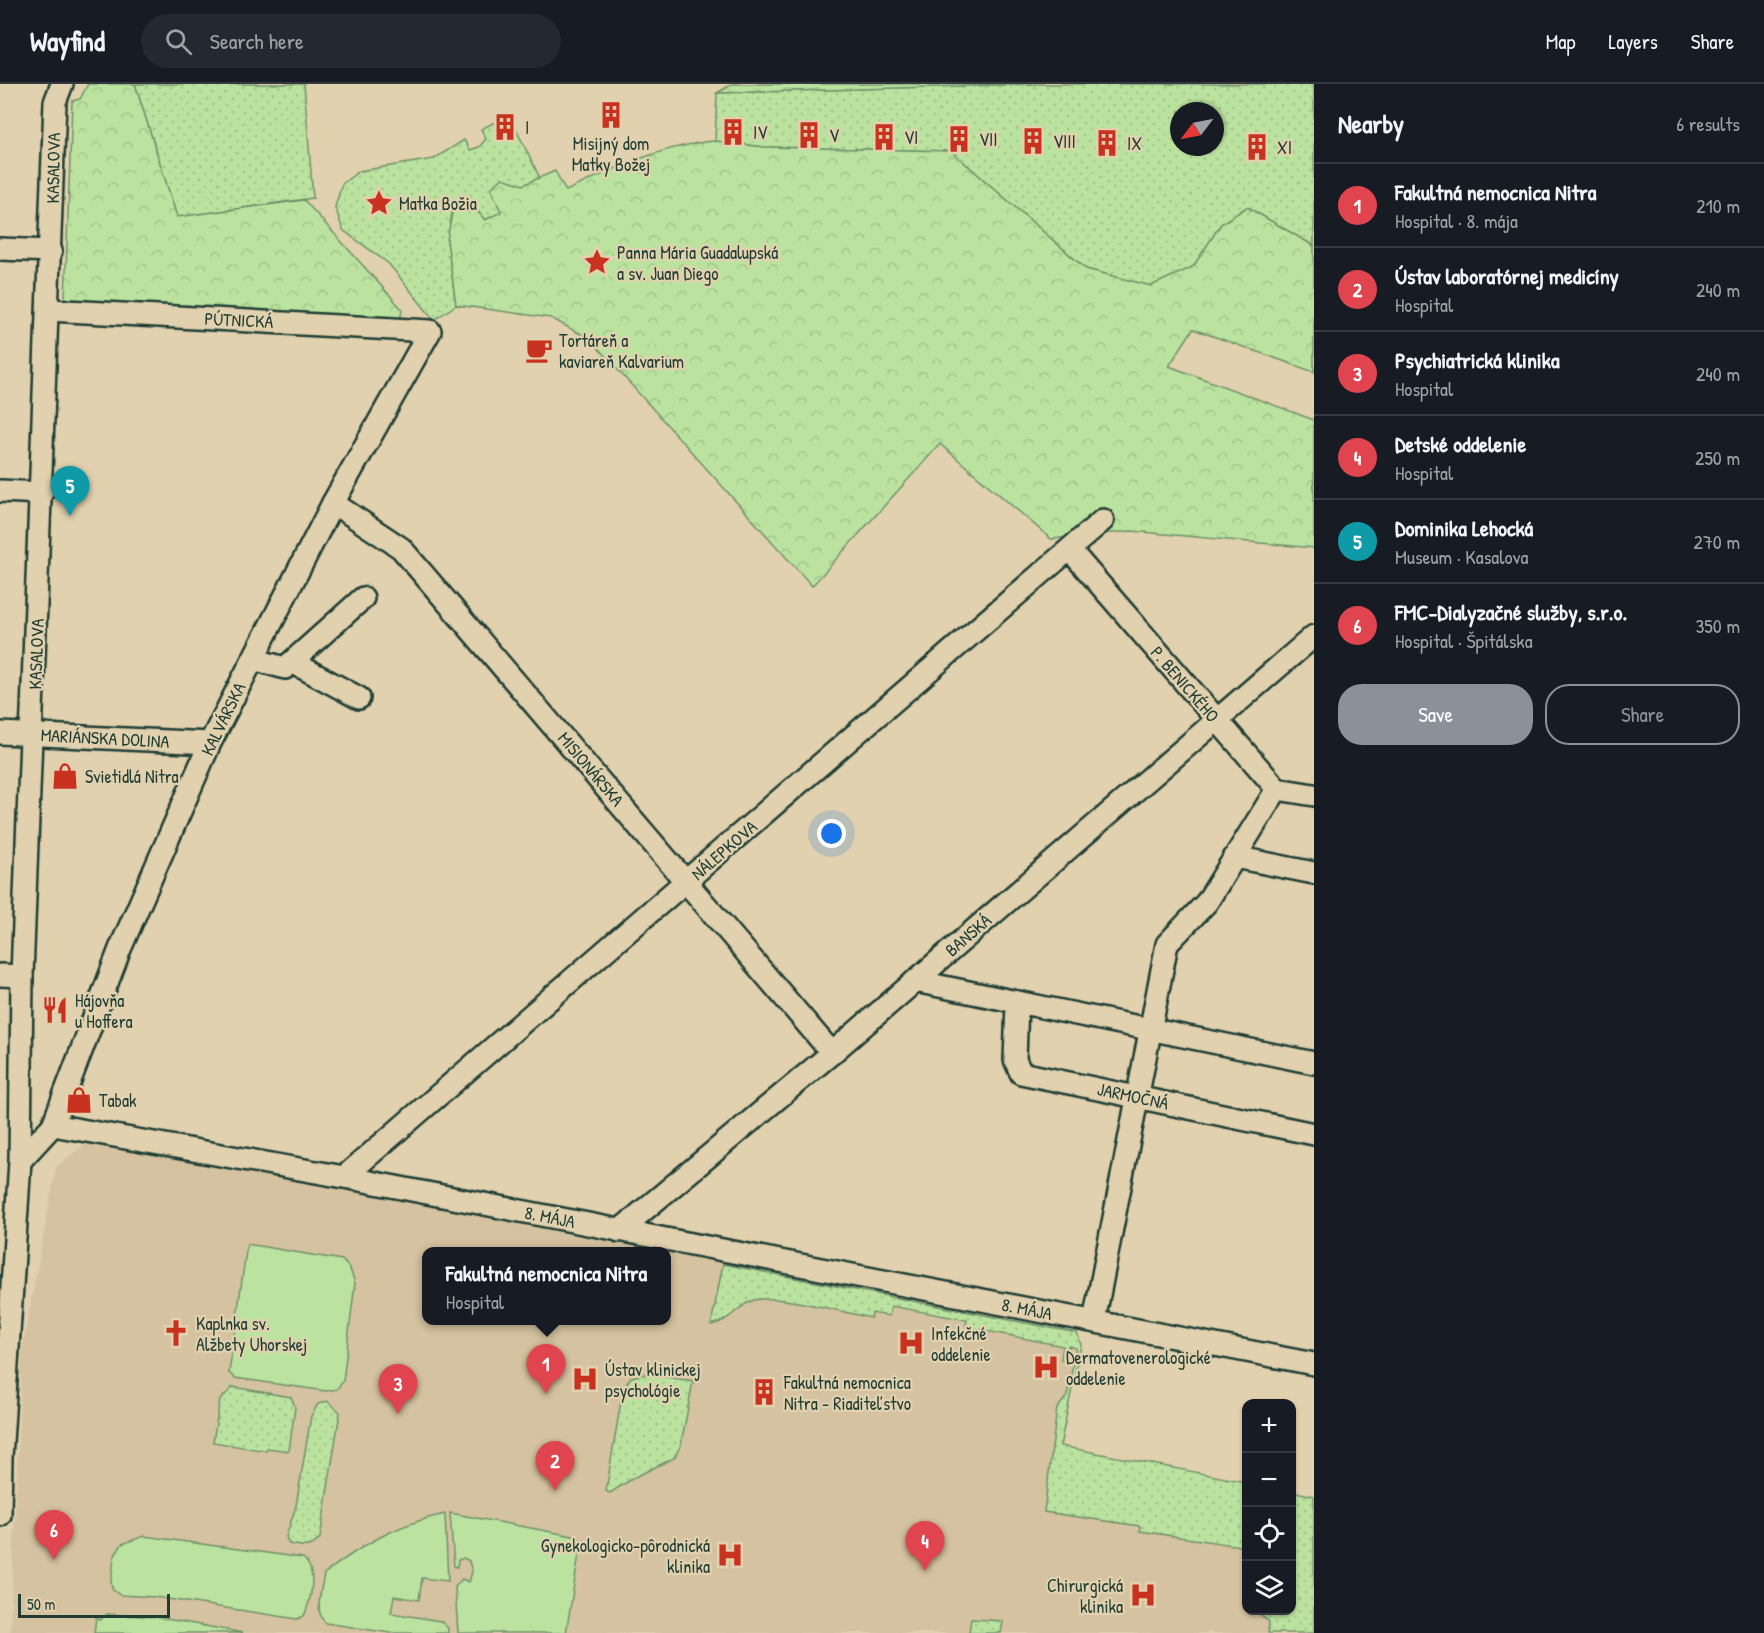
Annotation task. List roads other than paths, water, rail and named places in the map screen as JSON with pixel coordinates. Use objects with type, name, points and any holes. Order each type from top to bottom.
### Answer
[{"type":"street","name":"KASALOVA","points":[[0,1515],[8,1220],[20,1161],[22,976],[33,735],[55,102],[61,86]]},
{"type":"street","points":[[0,249],[51,251]]},
{"type":"street","name":"PÚTNICKÁ","points":[[49,310],[430,331]]},
{"type":"street","name":"KALVÁRSKA","points":[[53,1125],[120,950],[210,742],[333,504],[430,331]]},
{"type":"street","points":[[0,491],[42,493]]},
{"type":"street","name":"MISIONÁRSKA","points":[[333,504],[401,548],[832,1053]]},
{"type":"street","name":"NÁLEPKOVA","points":[[344,1177],[1103,520]]},
{"type":"street","name":"P. BENICKÉHO","points":[[1070,550],[1277,789]]},
{"type":"street","points":[[253,659],[285,668],[363,598]]},
{"type":"street","name":"BANSKÁ","points":[[620,1231],[832,1053],[1215,718],[1314,636]]},
{"type":"street","points":[[292,662],[359,698]]},
{"type":"street","name":"MARIÁNSKA DOLINA","points":[[0,733],[210,742]]},
{"type":"street","points":[[1094,1322],[1167,944],[1207,902],[1277,789],[1314,795]]},
{"type":"street","points":[[1235,857],[1314,873]]},
{"type":"street","points":[[0,975],[22,976]]},
{"type":"street","points":[[915,981],[1314,1064]]},
{"type":"street","name":"JARMOČNÁ","points":[[1017,1002],[1015,1060],[1022,1073],[1314,1134]]},
{"type":"street","points":[[20,1161],[53,1125]]},
{"type":"street","name":"8. MÁJA","points":[[53,1125],[344,1177],[1314,1364]]},
{"type":"place","name":"Misijný dom Matky Božej","points":[[611,115]]},
{"type":"place","name":"I","points":[[505,127]]},
{"type":"place","name":"IV","points":[[733,132]]},
{"type":"place","name":"V","points":[[809,135]]},
{"type":"place","name":"VI","points":[[884,137]]},
{"type":"place","name":"VII","points":[[959,139]]},
{"type":"place","name":"VIII","points":[[1033,141]]},
{"type":"place","name":"IX","points":[[1107,143]]},
{"type":"place","name":"XI","points":[[1257,147]]},
{"type":"place","name":"Matka Božia","points":[[379,203]]},
{"type":"place","name":"Panna Mária Guadalupská a sv. Juan Diego","points":[[597,262]]},
{"type":"place","name":"Tortáreň a kaviareň Kalvarium","points":[[539,350]]},
{"type":"place","name":"Dominika Lehocká","points":[[70,516]]},
{"type":"place","name":"Svietidlá Nitra","points":[[65,776]]},
{"type":"place","name":"Hájovňa u Hoffera","points":[[55,1010]]},
{"type":"place","name":"Tabak","points":[[79,1100]]},
{"type":"place","name":"Kaplnka sv. Alžbety Uhorskej","points":[[176,1333]]},
{"type":"place","name":"Infekčné oddelenie","points":[[911,1343]]},
{"type":"place","name":"Dermatovenerologické oddelenie","points":[[1046,1367]]},
{"type":"place","name":"Ústav klinickej psychológie","points":[[585,1379]]},
{"type":"place","name":"Fakultná nemocnica Nitra - Riaditeľstvo","points":[[764,1392]]},
{"type":"place","name":"Fakultná nemocnica Nitra","points":[[546,1394]]},
{"type":"place","name":"Psychiatrická klinika","points":[[398,1414]]},
{"type":"place","name":"Ústav laboratórnej medicíny","points":[[555,1491]]},
{"type":"place","name":"Gynekologicko-pôrodnická klinika","points":[[730,1555]]},
{"type":"place","name":"FMC-Dialyzačné služby, s.r.o.","points":[[54,1560]]},
{"type":"place","name":"Detské oddelenie","points":[[925,1571]]},
{"type":"place","name":"Chirurgická klinika","points":[[1143,1595]]}]
